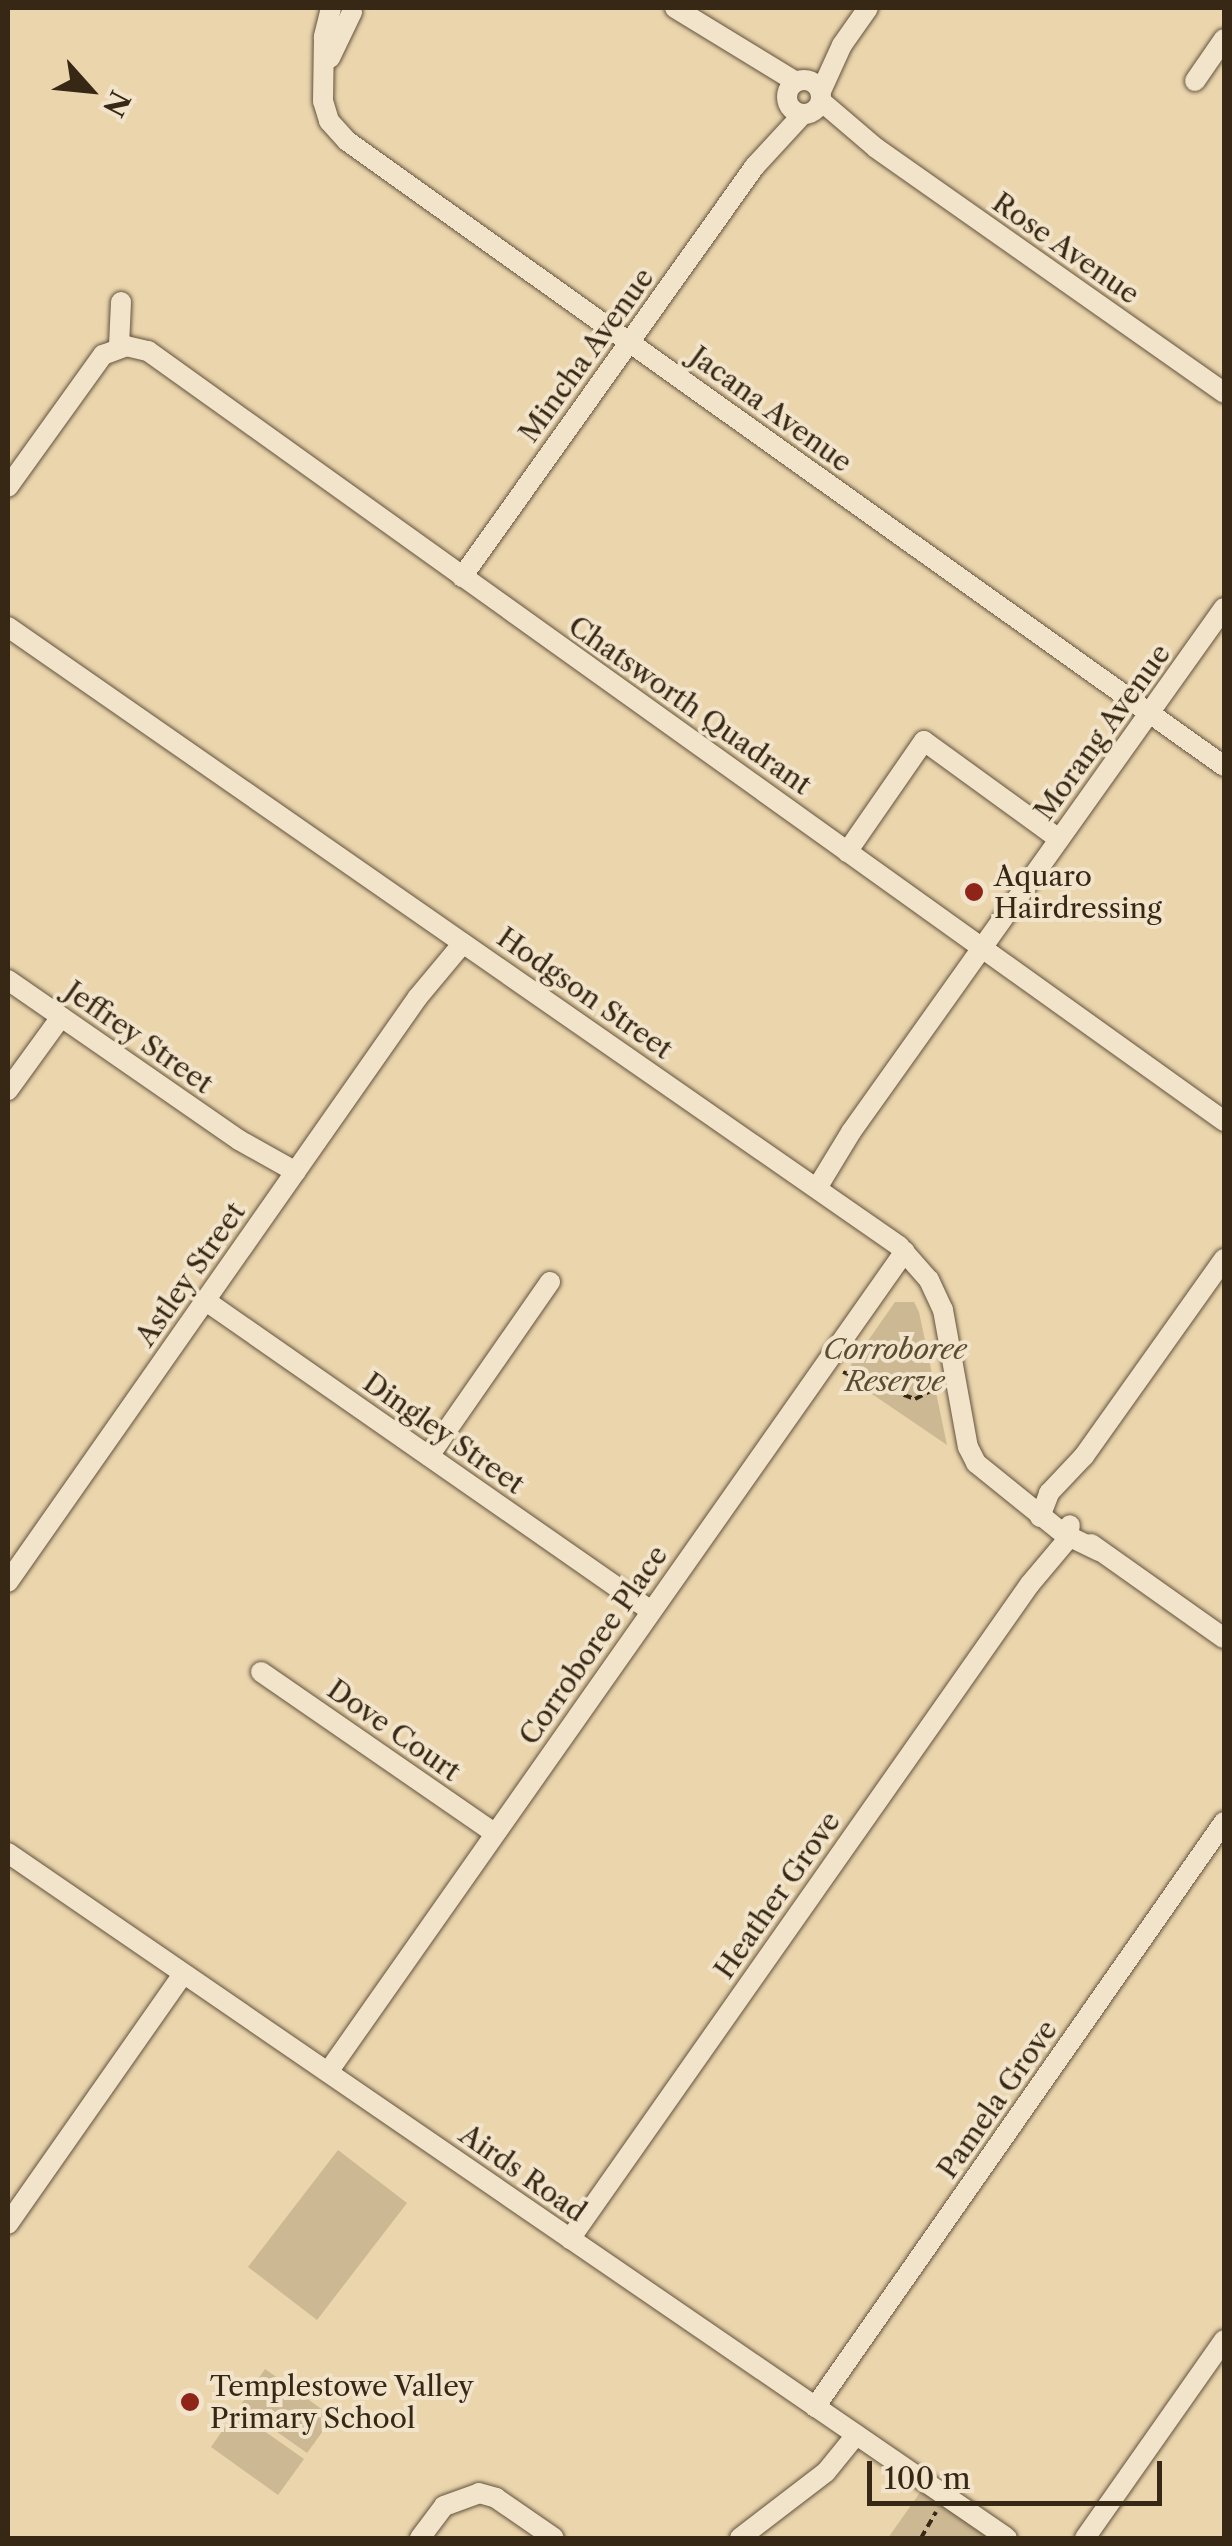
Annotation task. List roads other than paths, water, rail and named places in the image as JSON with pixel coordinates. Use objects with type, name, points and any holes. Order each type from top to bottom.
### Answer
[{"type":"street","name":"Jacana Avenue","points":[[351,8],[324,74],[325,111],[336,131],[1224,766]]},
{"type":"street","name":"Rose Avenue","points":[[675,8],[1224,393]]},
{"type":"street","name":"Mincha Avenue","points":[[462,577],[868,8]]},
{"type":"street","points":[[1195,82],[1224,40]]},
{"type":"street","points":[[8,487],[96,362],[119,346],[121,302]]},
{"type":"street","name":"Chatsworth Quadrant","points":[[119,346],[148,351],[1224,1120]]},
{"type":"street","name":"Morang Avenue","points":[[812,1184],[1224,608]]},
{"type":"street","name":"Hodgson Street","points":[[8,627],[905,1251],[929,1280],[943,1310],[972,1456],[982,1470],[1044,1511],[1066,1532],[1224,1638]]},
{"type":"street","points":[[847,852],[924,740],[1059,839]]},
{"type":"street","name":"Astley Street","points":[[8,1582],[458,939]]},
{"type":"street","name":"Jeffrey Street","points":[[8,980],[292,1177]]},
{"type":"street","points":[[8,1090],[61,1018]]},
{"type":"street","name":"Corroboree Place","points":[[328,2072],[905,1251]]},
{"type":"street","points":[[1044,1511],[1049,1493],[1084,1456],[1224,1258]]},
{"type":"street","points":[[429,1456],[550,1282]]},
{"type":"street","name":"Dingley Street","points":[[206,1300],[651,1610]]},
{"type":"street","name":"Heather Grove","points":[[570,2239],[1066,1532]]},
{"type":"street","name":"Dove Court","points":[[262,1672],[494,1833]]},
{"type":"street","name":"Pamela Grove","points":[[816,2407],[1224,1822]]},
{"type":"street","name":"Airds Road","points":[[8,1853],[1007,2538]]},
{"type":"street","points":[[8,2224],[183,1974]]},
{"type":"street","points":[[1085,2538],[1224,2340]]},
{"type":"street","points":[[740,2538],[826,2472],[856,2435]]},
{"type":"street","points":[[420,2538],[444,2506],[478,2494],[496,2498],[554,2538]]},
{"type":"place","name":"Aquaro Hairdressing","points":[[974,892]]},
{"type":"place","name":"Templestowe Valley Primary School","points":[[190,2402]]},
{"type":"park label","name":"Corroboree Reserve","points":[[895,1365]]}]
